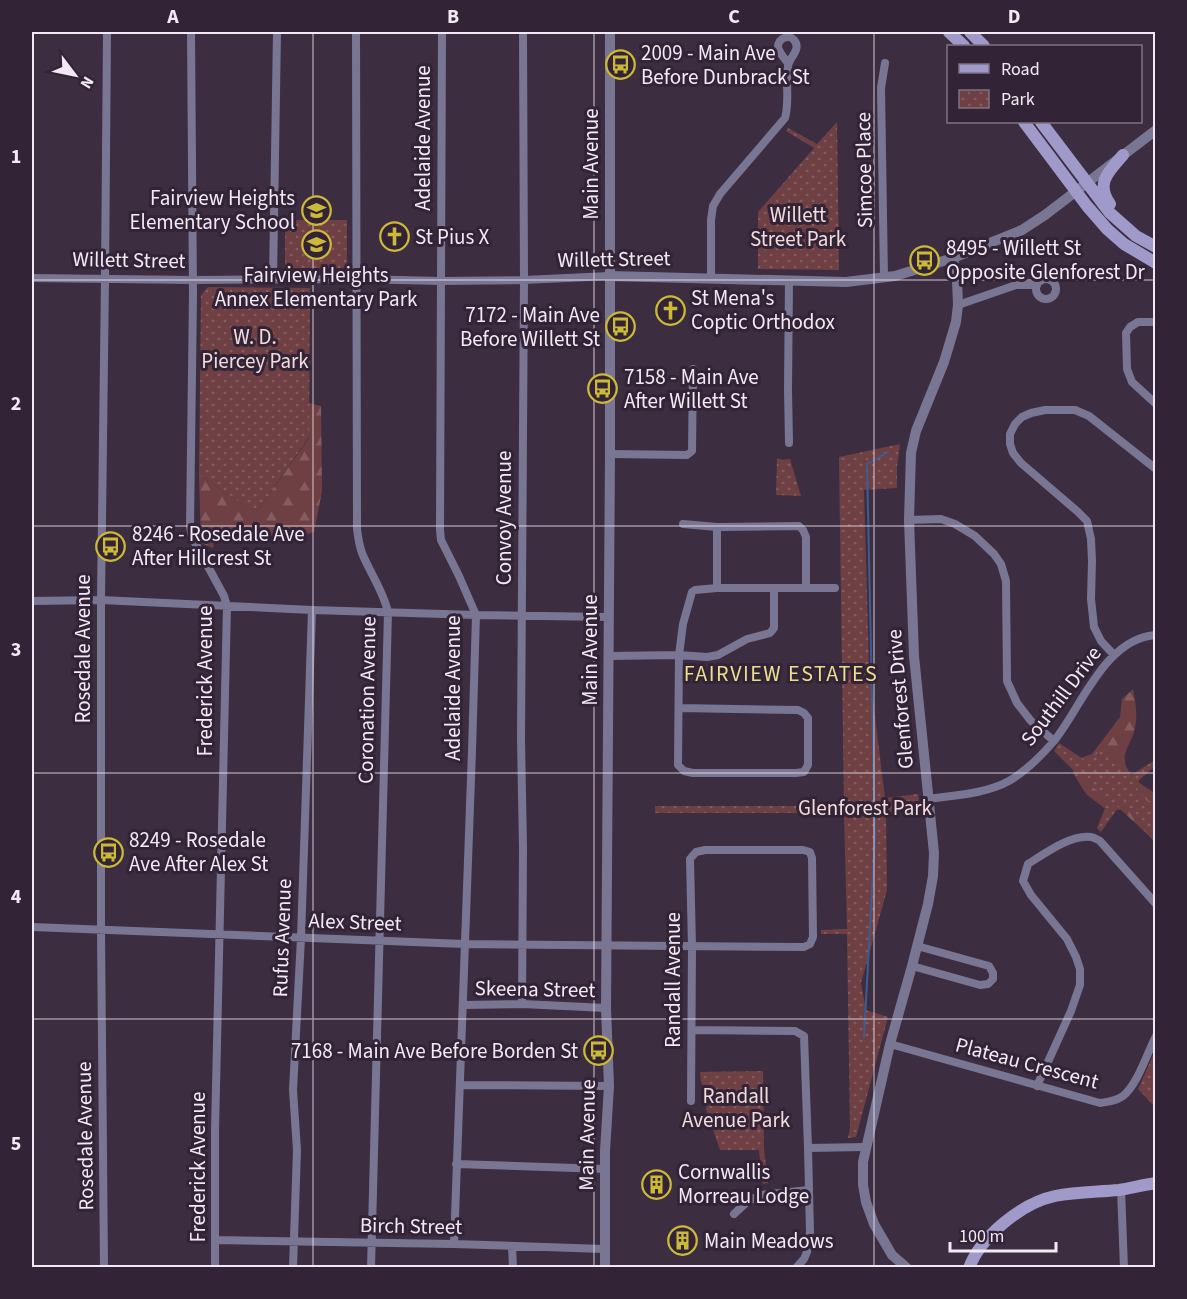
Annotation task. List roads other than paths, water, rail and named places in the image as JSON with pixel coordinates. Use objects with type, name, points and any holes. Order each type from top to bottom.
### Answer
[{"type":"main road","points":[[949,32],[963,45]]},
{"type":"main road","points":[[970,32],[983,45]]},
{"type":"main road","points":[[1025,123],[1107,229],[1124,244],[1155,263]]},
{"type":"main road","points":[[1042,123],[1110,213],[1125,228],[1155,247]]},
{"type":"main road","points":[[1123,155],[1108,172],[1103,185],[1106,199],[1125,228]]},
{"type":"main road","points":[[969,1268],[984,1244],[997,1229],[1019,1211],[1038,1202],[1055,1196],[1121,1190],[1155,1183]]},
{"type":"street","name":"Rosedale Avenue","points":[[104,1268],[101,600],[107,32]]},
{"type":"street","name":"Frederick Avenue","points":[[191,32],[193,294],[190,527],[192,537],[224,596],[227,606],[215,1131],[215,1268]]},
{"type":"street","points":[[273,279],[276,32]]},
{"type":"street","name":"Coronation Avenue","points":[[356,32],[357,529],[362,552],[386,601],[388,612],[371,1268]]},
{"type":"street","name":"Adelaide Avenue","points":[[442,32],[440,530],[441,540],[476,615],[454,1244]]},
{"type":"street","name":"Convoy Avenue","points":[[522,1004],[523,32]]},
{"type":"street","name":"Main Avenue","points":[[605,1268],[605,1169],[609,1086],[606,946],[610,454],[610,32]]},
{"type":"street","points":[[711,278],[713,206],[720,194],[785,118],[788,109],[788,63]]},
{"type":"street","name":"Simcoe Place","points":[[884,278],[881,87],[885,63]]},
{"type":"street","name":"Willett Street","points":[[32,278],[441,281],[610,276],[846,282],[884,278],[953,258],[1022,230],[1045,215],[1155,130]]},
{"type":"street","name":"Glenforest Drive","points":[[907,1268],[892,1254],[870,1215],[863,1185],[863,1162],[890,1044],[928,904],[933,876],[934,853],[914,656],[909,520],[911,453],[916,430],[944,362],[956,322],[957,280],[953,258]]},
{"type":"street","points":[[789,280],[789,444]]},
{"type":"street","points":[[958,305],[1016,285],[1037,285]]},
{"type":"street","points":[[1155,322],[1138,322],[1126,333],[1127,369],[1132,382],[1155,404]]},
{"type":"street","points":[[610,454],[687,455],[692,451],[693,369]]},
{"type":"street","points":[[1114,655],[1101,641],[1094,627],[1091,606],[1091,539],[1087,521],[1021,463],[1013,453],[1010,434],[1022,417],[1031,413],[1045,410],[1075,410],[1089,416],[1155,469]]},
{"type":"street","points":[[909,520],[940,519],[955,524],[975,536],[1001,564],[1006,581],[1007,681],[1017,703],[1031,721],[1054,741]]},
{"type":"street","points":[[683,524],[717,527],[799,526],[806,537],[806,588]]},
{"type":"street","points":[[717,527],[717,588]]},
{"type":"street","points":[[609,656],[707,657],[718,655],[747,639],[770,633],[774,628],[774,588]]},
{"type":"street","points":[[679,708],[798,710],[804,713],[808,718],[808,765],[804,772],[693,773],[684,771],[678,765],[679,708],[680,655],[683,624],[692,592],[695,590],[835,588]]},
{"type":"street","points":[[32,601],[101,600],[312,610],[609,616]]},
{"type":"street","name":"Rufus Avenue","points":[[293,1268],[297,1150],[293,1090],[301,938],[312,610]]},
{"type":"street","name":"Southill Drive","points":[[928,799],[988,789],[1007,782],[1032,764],[1054,741],[1114,655],[1138,639],[1155,635]]},
{"type":"street","points":[[1037,1086],[1071,1011],[1080,985],[1080,969],[1067,939],[1031,896],[1023,881],[1028,864],[1074,838],[1092,837],[1100,841],[1155,904]]},
{"type":"street","name":"Randall Avenue","points":[[691,1101],[690,859],[696,852],[705,850],[803,850],[810,852],[813,937],[810,944]]},
{"type":"street","name":"Alex Street","points":[[32,927],[464,944],[692,947],[804,947],[810,944]]},
{"type":"street","points":[[912,966],[980,985],[988,984],[993,979],[989,966],[917,946]]},
{"type":"street","name":"Skeena Street","points":[[463,1005],[522,1004],[606,1008]]},
{"type":"street","points":[[692,1030],[795,1031],[804,1036],[809,1244],[804,1260],[796,1268]]},
{"type":"street","name":"Plateau Crescent","points":[[890,1044],[1100,1103],[1111,1102],[1123,1096],[1132,1084],[1155,1036]]},
{"type":"street","points":[[460,1085],[609,1086]]},
{"type":"street","points":[[808,1148],[865,1147]]},
{"type":"street","points":[[456,1164],[605,1169]]},
{"type":"street","points":[[734,1214],[748,1201],[761,1196],[809,1190]]},
{"type":"street","points":[[1121,1190],[1124,1268]]},
{"type":"street","name":"Birch Street","points":[[216,1240],[604,1249]]},
{"type":"street","points":[[512,1246],[513,1268]]},
{"type":"waterway","points":[[864,1037],[875,837],[867,464],[888,452]]},
{"type":"place","name":"2009 - Main Ave Before Dunbrack St","points":[[620,65]]},
{"type":"place","name":"Fairview Heights Elementary School","points":[[316,210]]},
{"type":"place","name":"St Pius X","points":[[394,237]]},
{"type":"place","name":"Fairview Heights Annex Elementary Park","points":[[316,244]]},
{"type":"place","name":"8495 - Willett St Opposite Glenforest Dr","points":[[925,260]]},
{"type":"place","name":"St Mena's Coptic Orthodox","points":[[670,310]]},
{"type":"place","name":"7172 - Main Ave Before Willett St","points":[[621,327]]},
{"type":"place","name":"7158 - Main Ave After Willett St","points":[[603,389]]},
{"type":"place","name":"8246 - Rosedale Ave After Hillcrest St","points":[[111,546]]},
{"type":"place","name":"8249 - Rosedale Ave After Alex St","points":[[108,852]]},
{"type":"place","name":"7168 - Main Ave Before Borden St","points":[[599,1051]]},
{"type":"place","name":"Cornwallis Morreau Lodge","points":[[657,1184]]},
{"type":"place","name":"Main Meadows","points":[[683,1241]]},
{"type":"district","name":"FAIRVIEW ESTATES","points":[[781,673]]},
{"type":"park label","name":"Willett Street Park","points":[[798,227]]},
{"type":"park label","name":"W. D. Piercey Park","points":[[255,349]]},
{"type":"park label","name":"Glenforest Park","points":[[865,808]]},
{"type":"park label","name":"Randall Avenue Park","points":[[736,1108]]}]
